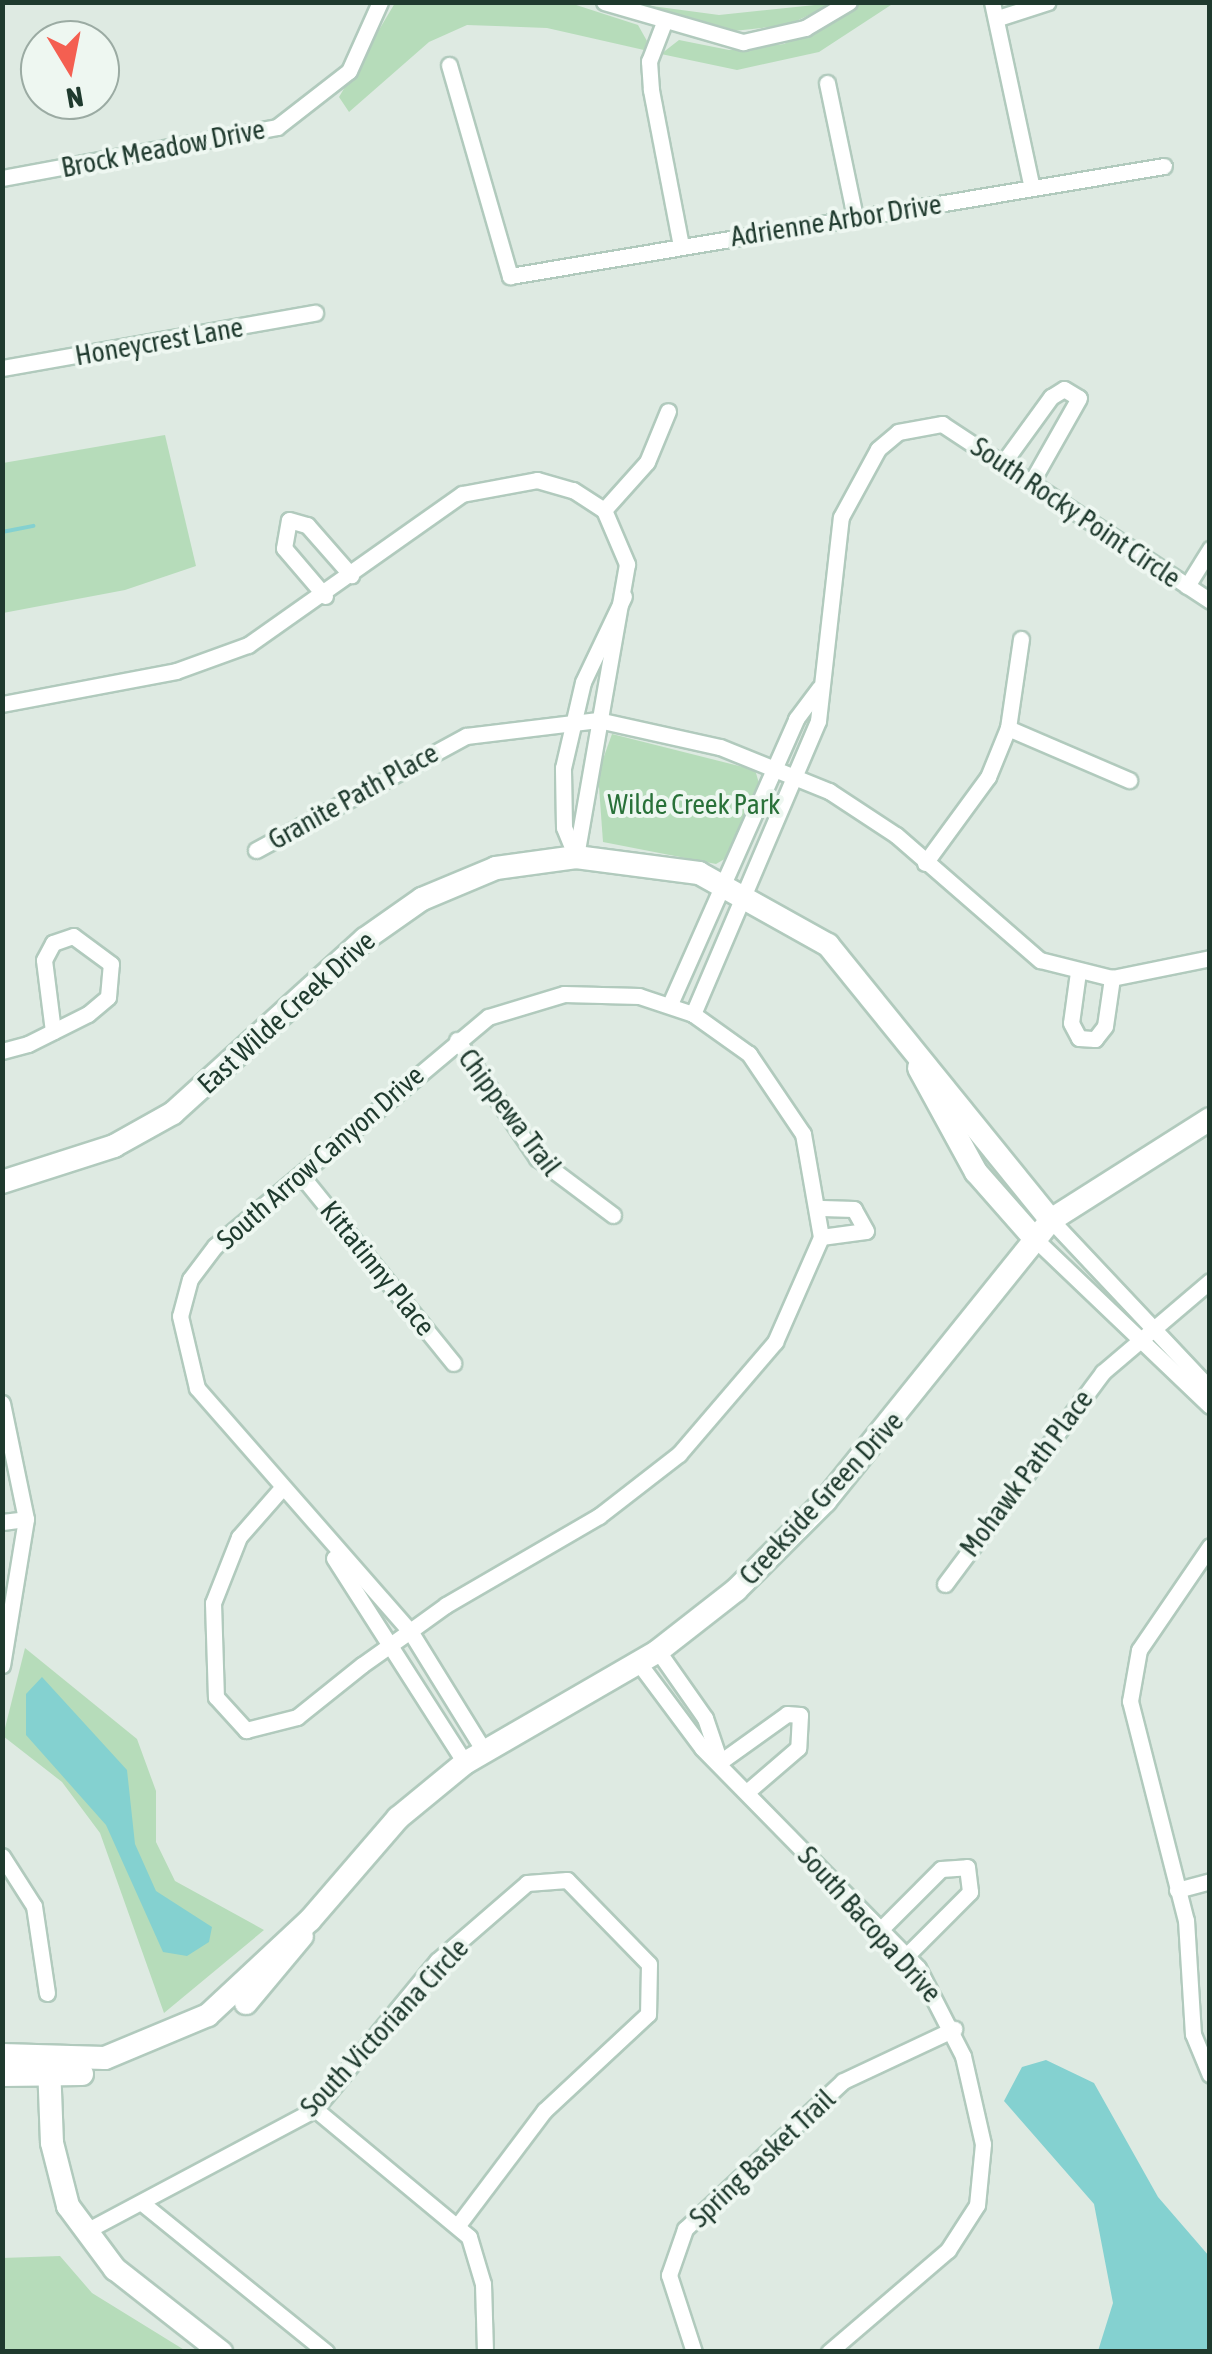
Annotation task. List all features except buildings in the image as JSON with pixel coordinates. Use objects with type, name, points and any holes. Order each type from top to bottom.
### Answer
[{"type":"street","name":"Brock Meadow Drive","points":[[2,178],[276,127],[349,71],[380,2]]},
{"type":"street","points":[[604,2],[663,26],[743,42],[805,28],[849,2]]},
{"type":"street","points":[[1032,188],[995,10],[1048,2]]},
{"type":"street","points":[[663,26],[649,62],[651,90],[681,246]]},
{"type":"street","name":"Adrienne Arbor Drive","points":[[449,66],[510,276],[1164,166]]},
{"type":"street","points":[[827,83],[855,217]]},
{"type":"street","name":"Honeycrest Lane","points":[[2,368],[316,313]]},
{"type":"street","points":[[1004,463],[1051,397],[1064,390],[1079,398],[1031,483]]},
{"type":"street","points":[[604,510],[647,462],[668,411]]},
{"type":"street","name":"South Rocky Point Circle","points":[[822,684],[841,517],[878,448],[898,432],[942,424],[1210,601]]},
{"type":"street","points":[[2,704],[212,660],[324,596],[462,494],[536,480],[604,510],[622,540],[626,592],[598,720],[576,858]]},
{"type":"street","points":[[324,596],[284,548],[289,520],[307,525],[350,575]]},
{"type":"street","points":[[1186,586],[1210,549]]},
{"type":"street","points":[[576,858],[563,788],[574,720],[602,630],[626,592]]},
{"type":"street","points":[[925,863],[970,808],[1008,728],[1020,639]]},
{"type":"street","points":[[670,1004],[776,765],[822,684]]},
{"type":"street","points":[[694,1014],[799,776],[822,684]]},
{"type":"street","name":"Granite Path Place","points":[[256,850],[466,736],[598,720],[776,765],[799,776],[925,863],[1007,940],[1078,972],[1112,978]]},
{"type":"street","points":[[1008,728],[1129,780]]},
{"type":"street","name":"East Wilde Creek Drive","points":[[2,1182],[114,1146],[173,1113],[365,938],[422,899],[496,868],[576,858],[638,860],[745,893],[828,945],[914,1056]]},
{"type":"street","points":[[2,1051],[53,1031],[88,1014],[116,980],[90,942],[73,936],[53,943],[44,960],[53,1031]]},
{"type":"street","points":[[1078,972],[1071,1023],[1079,1038],[1095,1039],[1105,1026],[1112,978],[1210,958]]},
{"type":"street","name":"South Arrow Canyon Drive","points":[[281,1489],[239,1537],[213,1603],[210,1667],[226,1717],[268,1732],[410,1631],[599,1516],[679,1454],[797,1308],[821,1237],[822,1208],[803,1134],[773,1084],[694,1014],[670,1004],[564,994],[488,1017],[216,1246],[190,1279],[180,1316],[197,1388],[281,1489],[410,1631],[474,1757]]},
{"type":"street","name":"Chippewa Trail","points":[[457,1040],[537,1158],[614,1215]]},
{"type":"street","points":[[914,1056],[1051,1220],[1156,1326],[1210,1389]]},
{"type":"street","points":[[914,1056],[947,1128],[1034,1238],[1210,1406]]},
{"type":"street","name":"Creekside Green Drive","points":[[2,2075],[108,2070],[216,2028],[289,1962],[310,1920],[398,1818],[474,1757],[648,1656],[824,1502],[1051,1220],[1210,1119]]},
{"type":"street","name":"Kittatinny Place","points":[[301,1176],[453,1363]]},
{"type":"street","points":[[821,1237],[852,1240],[866,1219],[822,1208]]},
{"type":"street","name":"Mohawk Path Place","points":[[945,1584],[1051,1432],[1138,1339],[1210,1281]]},
{"type":"street","points":[[2,1404],[26,1519],[2,1665]]},
{"type":"street","points":[[2,1488],[22,1486]]},
{"type":"street","points":[[2,1522],[26,1519]]},
{"type":"street","name":"South Arrow Canyon Drive","points":[[310,1521],[390,1645],[474,1757]]},
{"type":"street","points":[[1210,1546],[1139,1650],[1130,1701],[1177,1890],[1193,2034],[1210,2076]]},
{"type":"street","name":"South Bacopa Drive","points":[[648,1656],[667,1709],[906,1956],[954,2028],[984,2169],[976,2205],[948,2250],[830,2352]]},
{"type":"street","name":"South Bacopa Drive","points":[[648,1656],[705,1718],[720,1762]]},
{"type":"street","points":[[720,1762],[800,1715],[798,1748],[748,1791]]},
{"type":"street","points":[[2,1856],[34,1906],[47,1993]]},
{"type":"street","points":[[881,1930],[941,1870],[967,1868],[970,1892],[906,1956]]},
{"type":"street","name":"South Victoriana Circle","points":[[86,2232],[315,2109],[438,1960],[527,1883],[568,1880],[649,1964],[648,2014],[544,2111],[459,2224]]},
{"type":"street","points":[[1177,1890],[1210,1881]]},
{"type":"street","name":"Spring Basket Trail","points":[[694,2352],[669,2275],[686,2229],[843,2081],[954,2028]]},
{"type":"street","name":"Creekside Green Drive","points":[[2,2055],[48,2071]]},
{"type":"street","points":[[48,2071],[57,2168],[86,2232],[115,2270],[221,2352]]},
{"type":"street","points":[[315,2109],[459,2224],[483,2284],[485,2352]]},
{"type":"street","points":[[142,2203],[326,2352]]},
{"type":"green space","points":[[395,3],[570,3],[638,25],[647,41],[644,50],[547,28],[467,25],[429,42],[349,112],[339,97]]},
{"type":"green space","points":[[629,3],[719,15],[834,3],[788,25],[724,32]]},
{"type":"green space","points":[[862,3],[894,3],[819,52],[737,70],[661,54],[679,40],[729,50],[784,44]]},
{"type":"green space","points":[[165,435],[196,566],[125,590],[3,613],[3,463]]},
{"type":"green space","name":"Wilde Creek Park","points":[[612,734],[755,770],[759,783],[728,857],[716,864],[603,842],[598,773]]},
{"type":"green space","points":[[25,1648],[137,1739],[156,1791],[156,1842],[175,1881],[264,1930],[164,2013],[100,1833],[62,1782],[3,1736]]},
{"type":"green space","points":[[60,2256],[92,2293],[186,2351],[3,2351],[2,2258]]},
{"type":"water","points":[[42,1677],[127,1770],[135,1844],[156,1891],[212,1927],[209,1942],[187,1956],[163,1952],[106,1825],[26,1735],[26,1694]]},
{"type":"water","points":[[1046,2060],[1094,2083],[1158,2197],[1209,2256],[1209,2351],[1098,2351],[1113,2303],[1094,2204],[1004,2101],[1022,2067]]},
{"type":"waterway","points":[[2,532],[33,526]]}]
